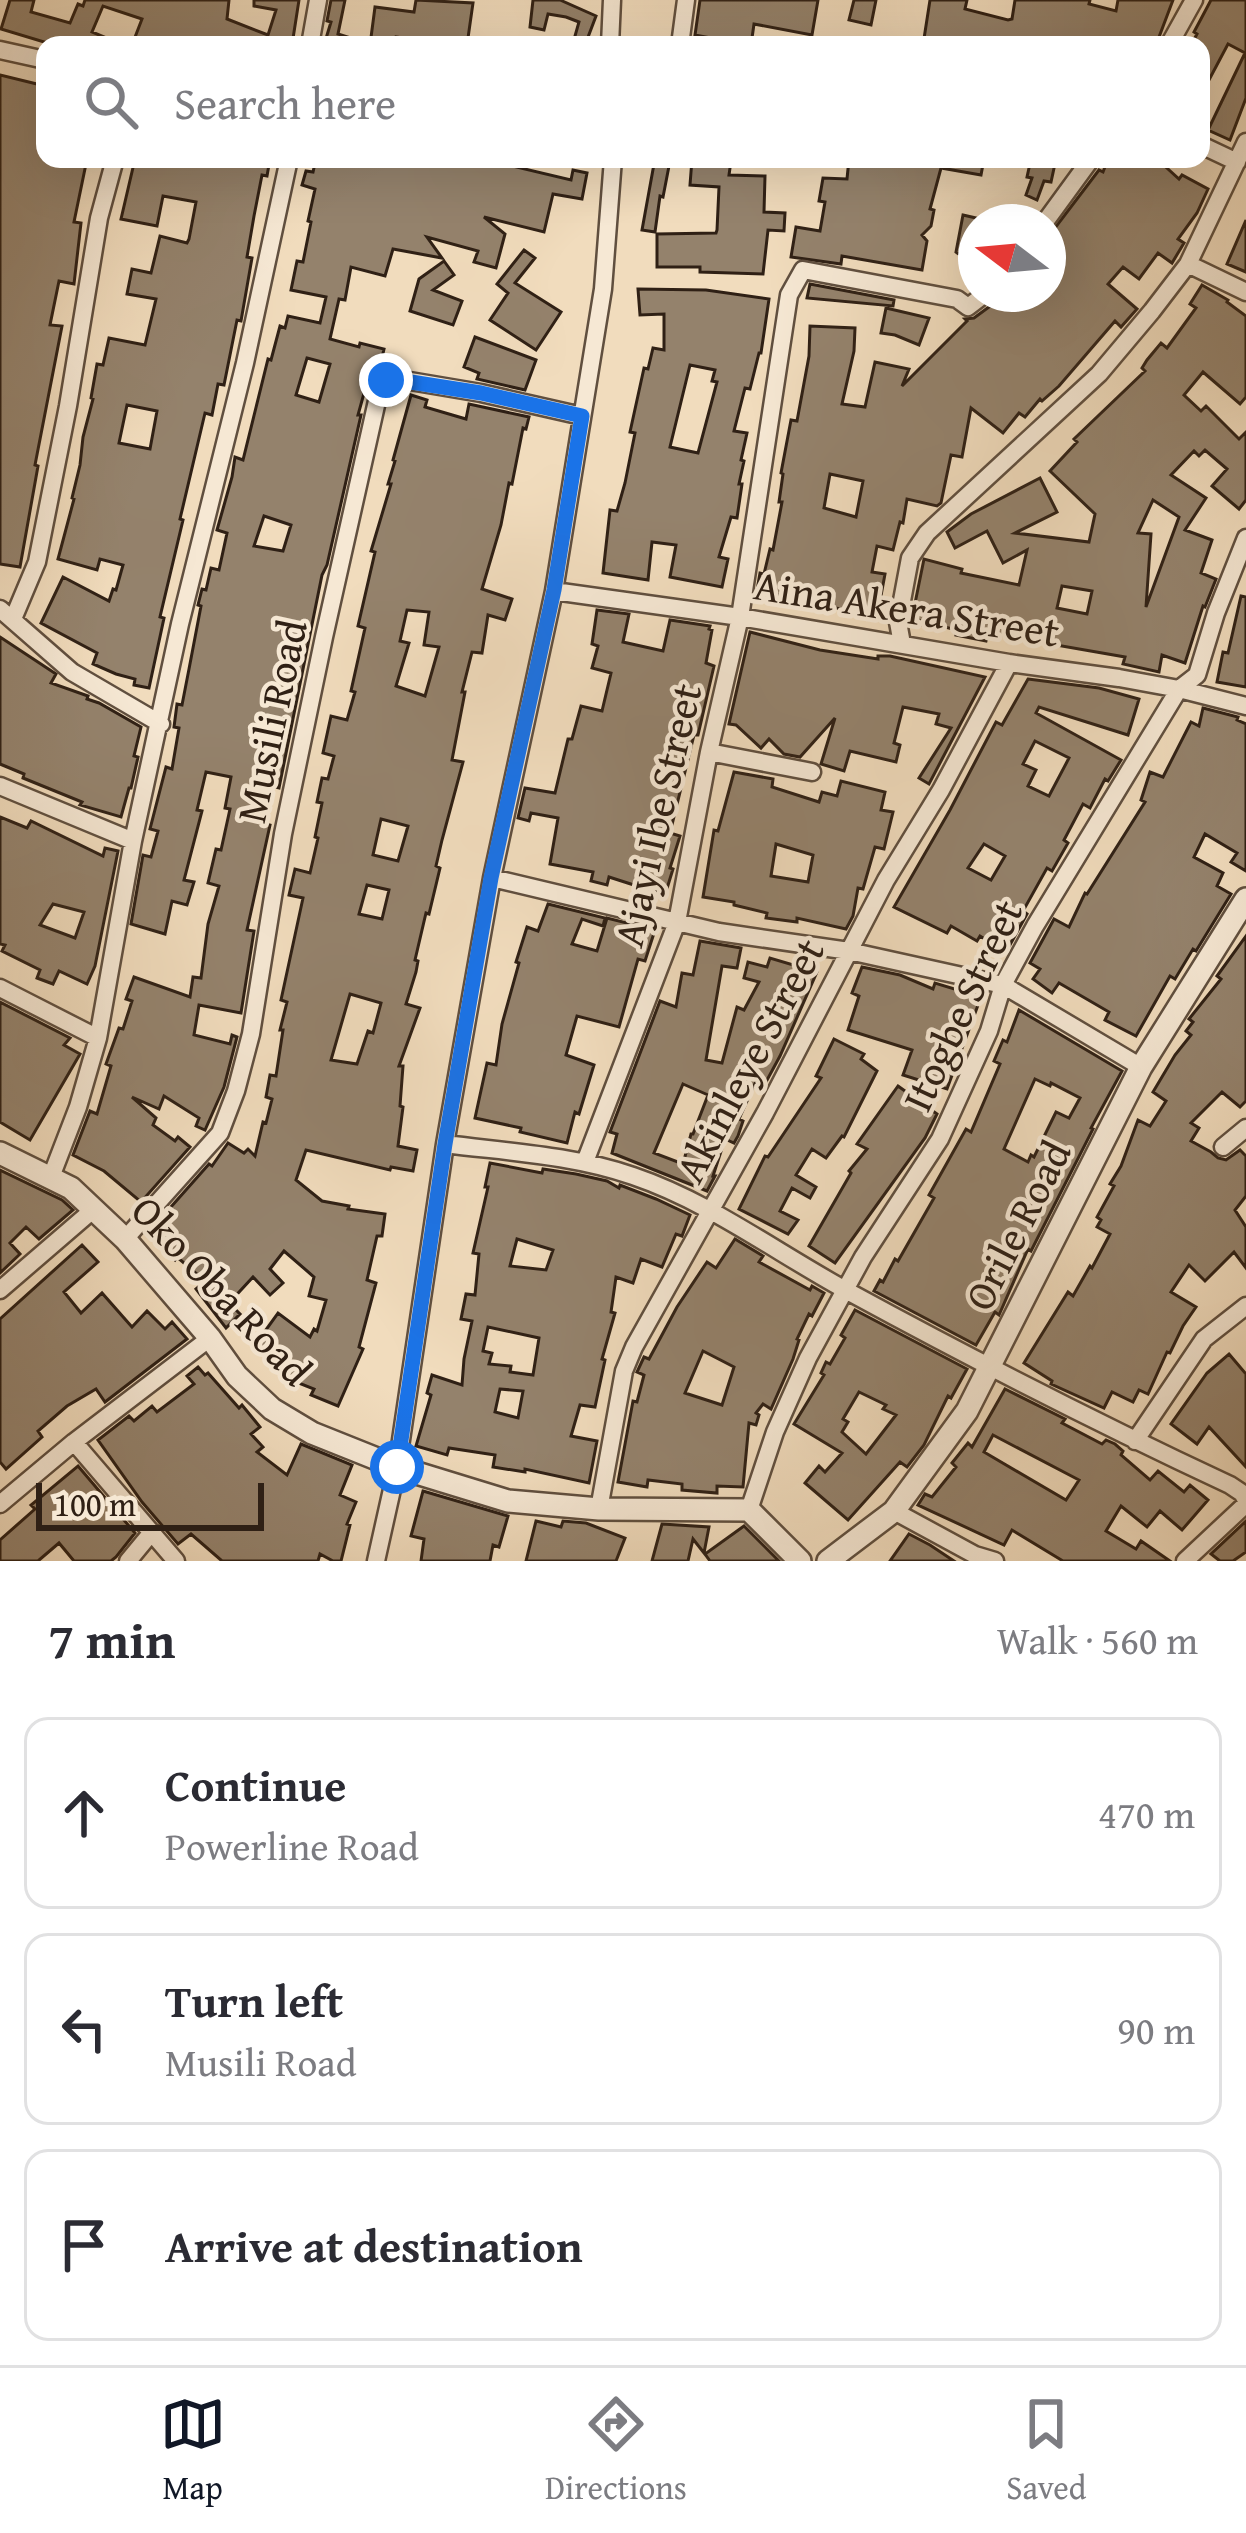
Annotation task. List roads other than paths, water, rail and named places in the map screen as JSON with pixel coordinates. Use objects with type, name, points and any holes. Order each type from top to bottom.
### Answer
[{"type":"street","points":[[312,36],[318,0]]},
{"type":"street","points":[[610,36],[612,0]]},
{"type":"street","points":[[681,36],[686,0]]},
{"type":"street","points":[[1174,36],[1194,0]]},
{"type":"street","points":[[0,50],[36,58]]},
{"type":"street","points":[[902,644],[898,622],[910,558],[927,533],[1099,374],[1188,265],[1246,142]]},
{"type":"street","points":[[1210,149],[1237,162]]},
{"type":"street","points":[[113,168],[99,218],[37,562],[6,614],[72,673],[160,724]]},
{"type":"street","points":[[51,1177],[98,1037],[133,841],[180,623],[245,363],[287,168]]},
{"type":"street","points":[[376,1561],[397,1467],[491,878],[554,590],[603,289],[612,168]]},
{"type":"street","points":[[1058,204],[1084,168]]},
{"type":"street","points":[[1188,265],[1246,292]]},
{"type":"street","name":"Ajayi Ibe Street","points":[[585,1162],[677,922],[740,617],[789,295],[802,270],[958,300]]},
{"type":"street","name":"Musili Road","points":[[125,1239],[220,1133],[236,1091],[251,1034],[288,812],[379,392],[386,380],[398,380],[582,416]]},
{"type":"street","name":"Itogbe Street","points":[[749,1510],[808,1358],[844,1289],[940,1138],[988,1031],[1003,985],[1179,689],[1197,675],[1246,538]]},
{"type":"street","name":"Aina Akera Street","points":[[554,590],[1179,689],[1246,706]]},
{"type":"street","name":"Akinleye Street","points":[[599,1509],[625,1371],[634,1347],[1010,663]]},
{"type":"street","points":[[709,752],[812,772]]},
{"type":"street","points":[[0,786],[133,841]]},
{"type":"street","points":[[491,878],[719,932],[849,951],[1003,985],[1141,1067]]},
{"type":"street","name":"Orile Road","points":[[828,1561],[894,1511],[967,1412],[1141,1067],[1246,899]]},
{"type":"street","points":[[0,988],[98,1037]]},
{"type":"street","points":[[1223,1147],[1246,1128]]},
{"type":"street","points":[[445,1144],[585,1162],[634,1176],[709,1210],[989,1366],[1242,1493],[1246,1502],[1185,1561]]},
{"type":"street","name":"Oko Oba Road","points":[[0,1153],[71,1188],[125,1239],[237,1376],[272,1409],[312,1433],[397,1467],[508,1501],[599,1509],[749,1510]]},
{"type":"street","points":[[0,1290],[94,1209]]},
{"type":"street","points":[[1136,1441],[1204,1339],[1246,1306]]},
{"type":"street","points":[[0,1504],[210,1338]]},
{"type":"street","points":[[74,1442],[176,1561]]},
{"type":"street","points":[[749,1510],[800,1561]]},
{"type":"street","points":[[894,1511],[995,1561]]},
{"type":"street","points":[[128,1561],[152,1532]]}]
